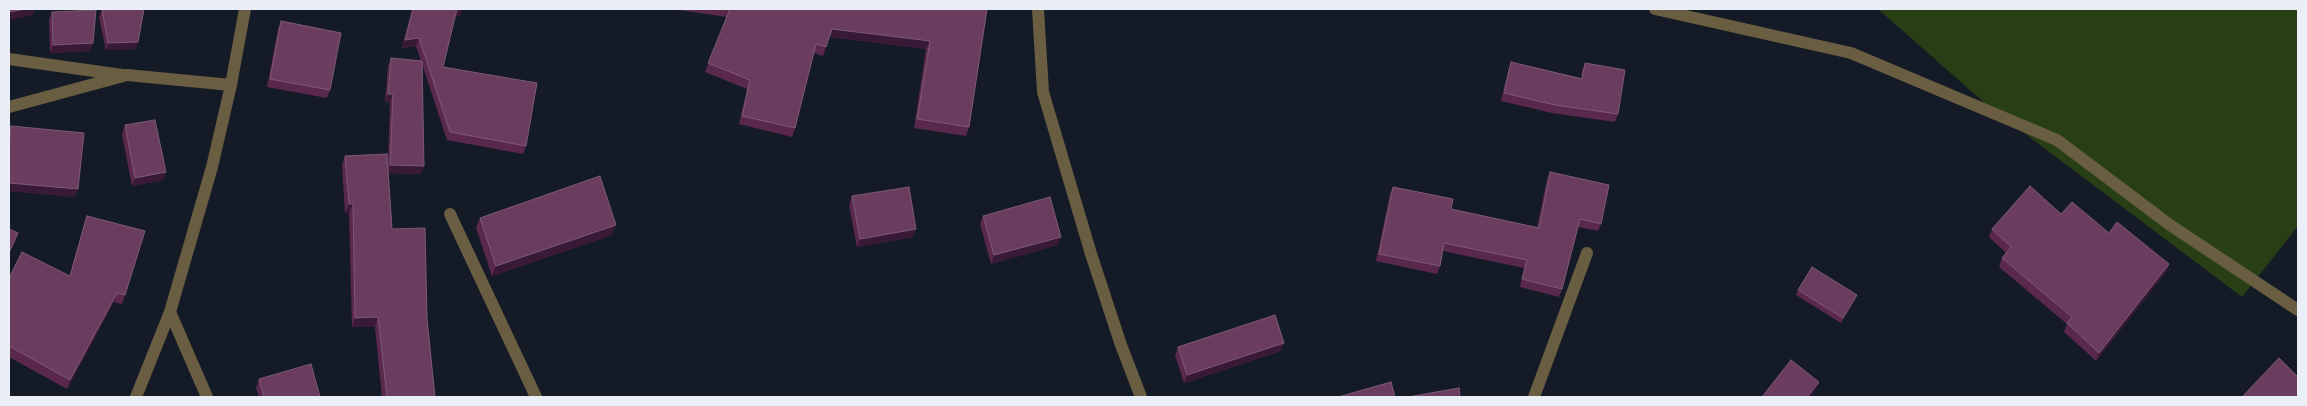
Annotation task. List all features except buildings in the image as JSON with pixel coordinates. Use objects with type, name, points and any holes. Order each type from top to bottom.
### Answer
[{"type":"street","points":[[136,397],[170,312],[212,167],[231,85],[245,9]]},
{"type":"street","points":[[1038,9],[1043,92],[1091,254],[1121,345],[1141,397]]},
{"type":"street","points":[[1655,9],[1852,52],[2057,140],[2170,225],[2298,310]]},
{"type":"street","points":[[9,59],[127,75],[231,85]]},
{"type":"street","points":[[9,107],[127,75]]},
{"type":"street","points":[[450,214],[536,397]]},
{"type":"street","points":[[1534,397],[1587,253]]},
{"type":"street","points":[[170,312],[207,397]]},
{"type":"green space","points":[[1878,9],[2298,9],[2298,226],[2242,297],[1987,105]]}]
